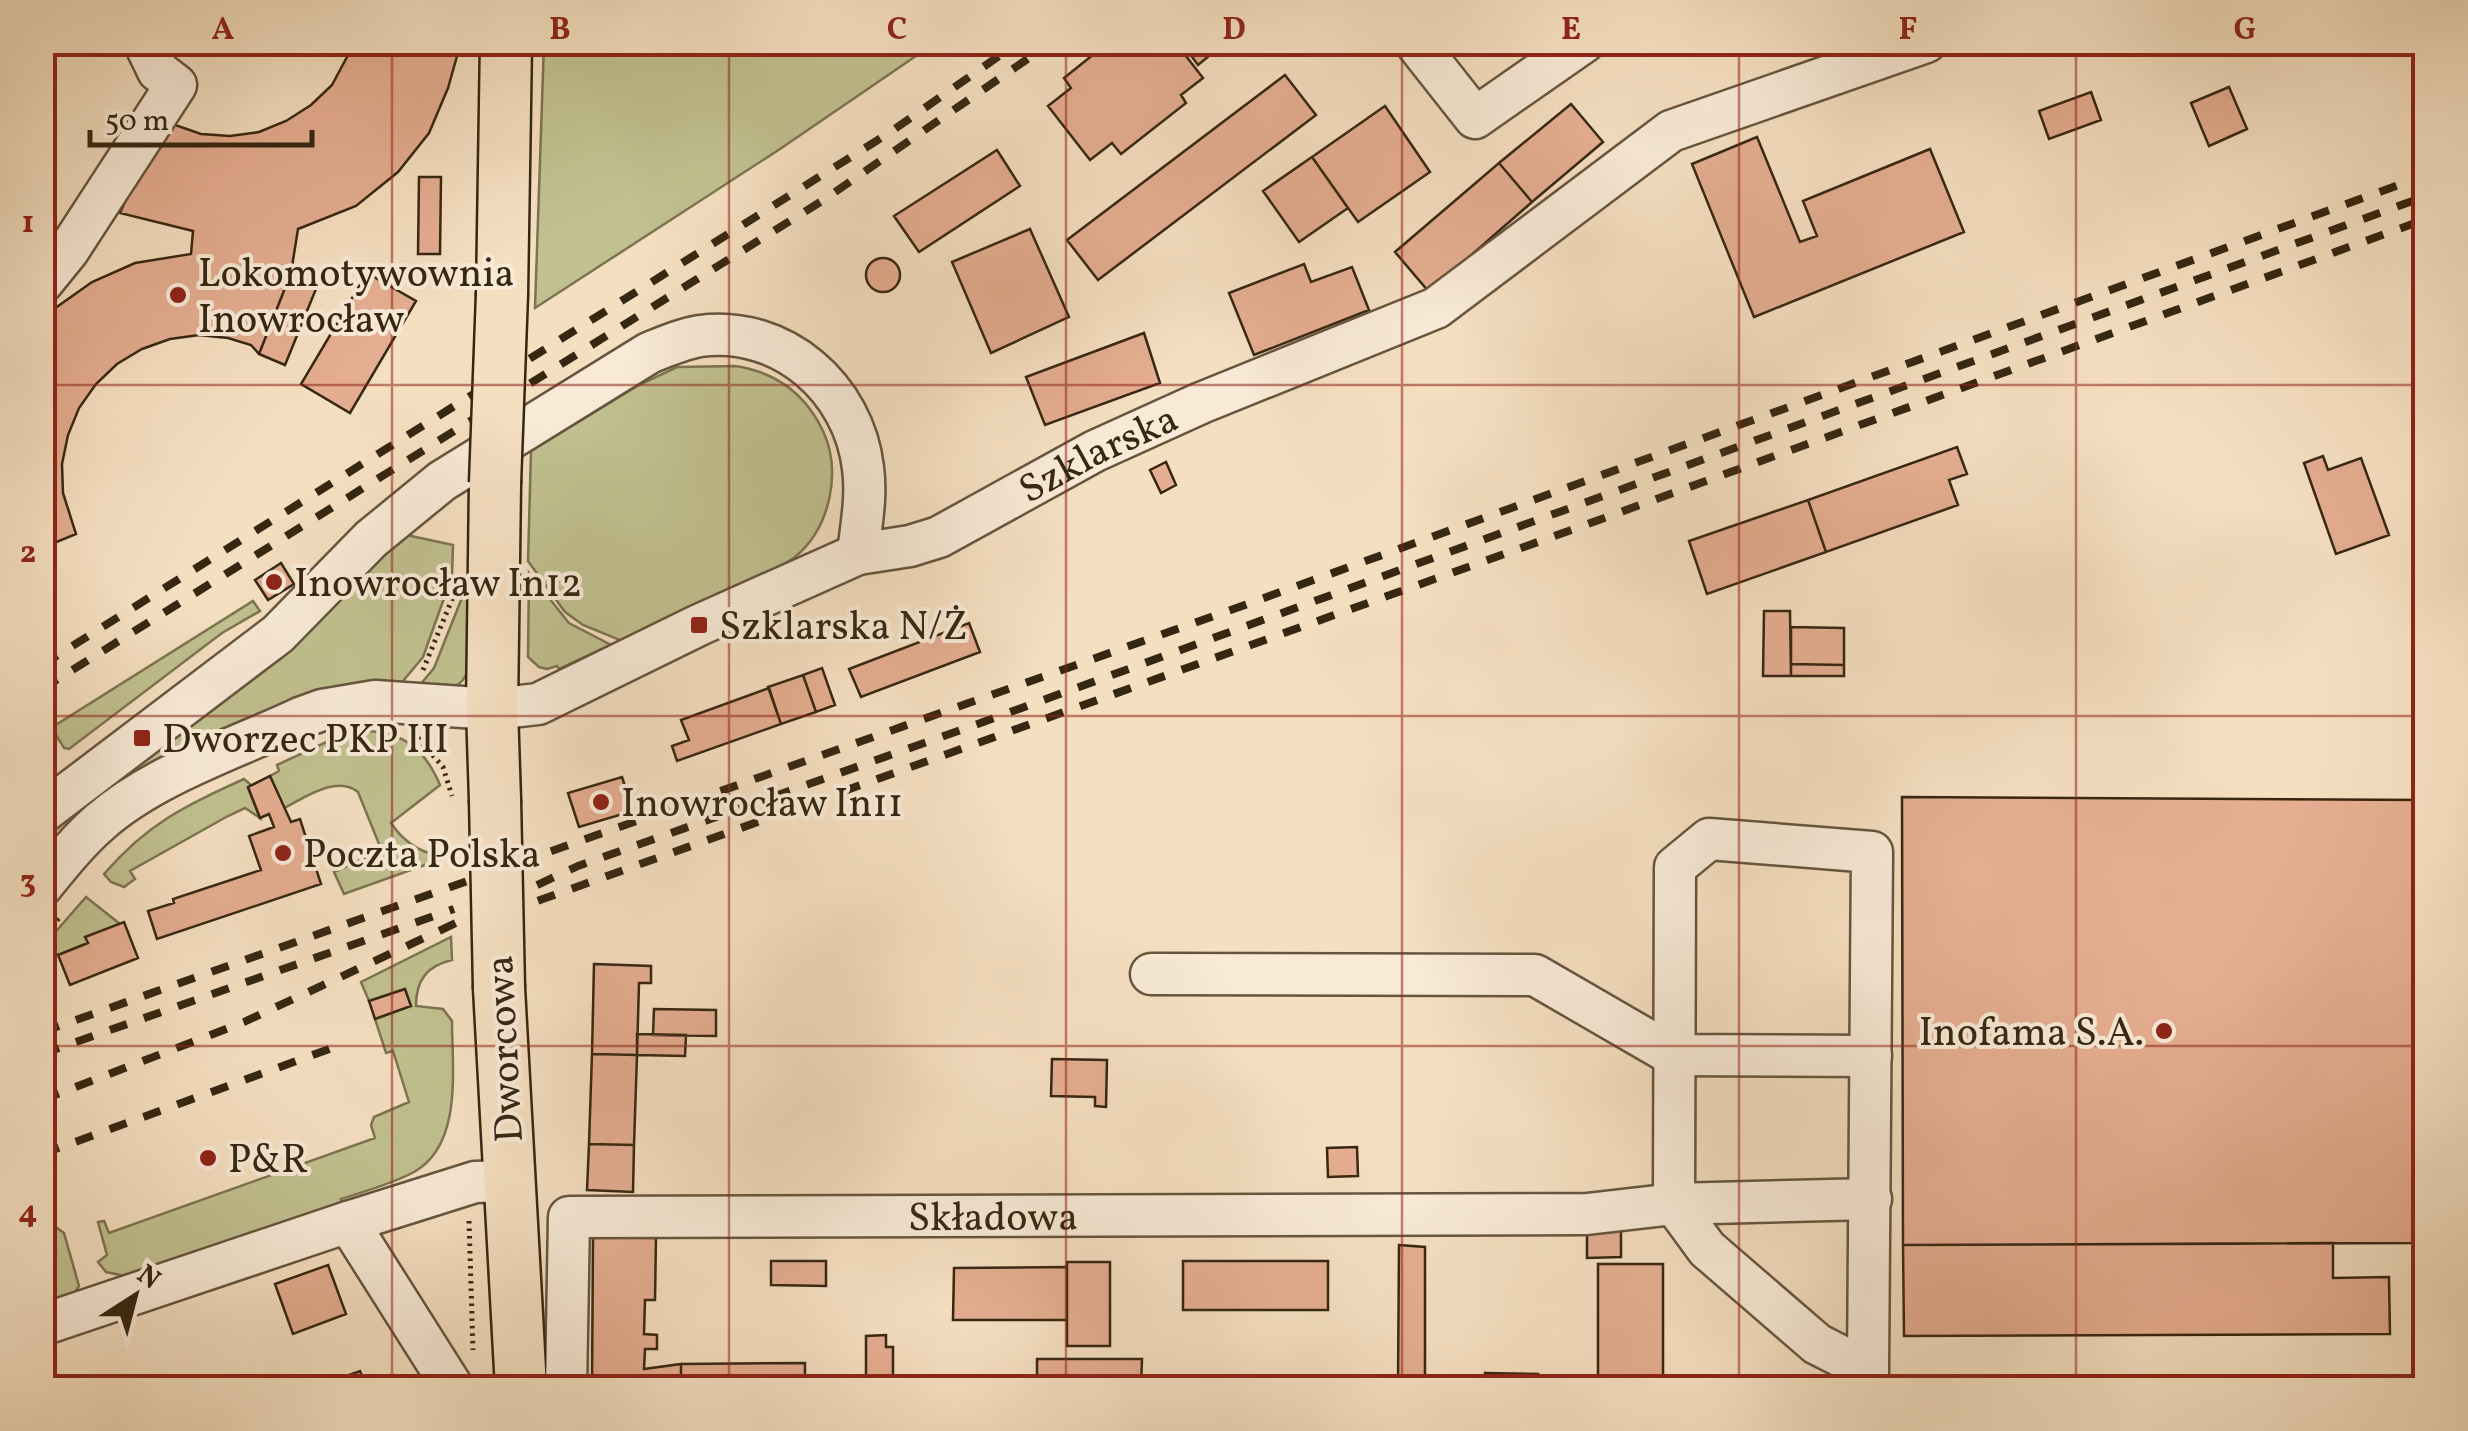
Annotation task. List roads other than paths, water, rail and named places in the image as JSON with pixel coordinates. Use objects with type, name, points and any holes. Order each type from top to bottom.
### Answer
[{"type":"main road","name":"Dworcowa","points":[[506,42],[492,709],[474,799],[499,988],[489,1193],[520,1388]]},
{"type":"street","points":[[42,283],[68,251],[176,84],[158,72],[144,42]]},
{"type":"street","points":[[1416,42],[1475,118],[1584,42]]},
{"type":"street","name":"Szklarska","points":[[55,897],[100,822],[127,802],[163,781],[300,718],[375,701],[492,709],[538,704],[858,554],[939,537],[1095,451],[1201,403],[1436,308],[1670,131],[1926,42]]},
{"type":"street","points":[[42,813],[278,634],[371,539],[442,481],[634,362],[678,341],[704,335],[760,341],[786,351],[832,390],[848,412],[864,469],[858,554]]},
{"type":"street","points":[[1709,839],[1872,852],[1868,1379],[1818,1344],[1707,1249],[1674,1204],[1674,867],[1709,839]]},
{"type":"street","points":[[1151,974],[1536,975],[1673,1055],[1871,1056]]},
{"type":"street","points":[[42,1325],[475,1182],[489,1193]]},
{"type":"street","points":[[1674,1204],[1871,1200]]},
{"type":"street","name":"Składowa","points":[[566,1388],[569,1218],[1587,1214],[1674,1204]]},
{"type":"street","points":[[348,1222],[463,1376]]},
{"type":"railway","points":[[42,665],[889,133],[1019,42]]},
{"type":"railway","points":[[42,689],[825,199],[1052,42]]},
{"type":"railway","points":[[42,1032],[1242,606],[2426,175]]},
{"type":"railway","points":[[42,1100],[244,1022],[578,866],[2426,196]]},
{"type":"railway","points":[[504,913],[2426,219]]},
{"type":"railway","points":[[42,1054],[454,909]]},
{"type":"railway","points":[[42,1154],[340,1045]]},
{"type":"place","name":"Lokomotywownia Inowrocław","points":[[178,295]]},
{"type":"place","name":"Inowrocław In12","points":[[274,582]]},
{"type":"place","name":"Szklarska N/Ż","points":[[699,625]]},
{"type":"place","name":"Dworzec PKP III","points":[[142,738]]},
{"type":"place","name":"Inowrocław In11","points":[[601,802]]},
{"type":"place","name":"Poczta Polska","points":[[283,853]]},
{"type":"place","name":"Inofama S.A.","points":[[2164,1031]]},
{"type":"place","name":"P&R","points":[[208,1158]]}]
